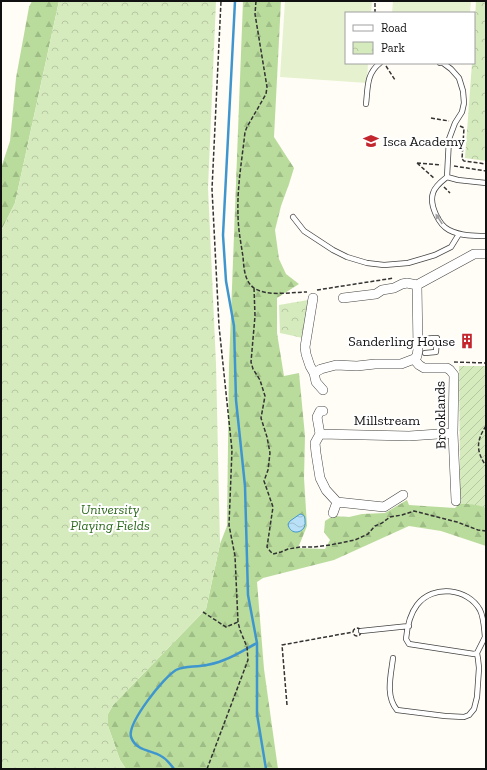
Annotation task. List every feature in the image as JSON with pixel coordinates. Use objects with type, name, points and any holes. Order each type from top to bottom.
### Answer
[{"type":"street","points":[[343,298],[376,294],[382,290],[394,288],[407,283],[417,285],[469,256],[474,254],[486,254]]},
{"type":"street","points":[[314,373],[321,369],[336,365],[357,366],[401,364],[414,359],[417,356],[417,285]]},
{"type":"street","points":[[313,293],[305,348],[316,382],[323,390]]},
{"type":"street","name":"Brooklands","points":[[414,359],[424,368],[447,368],[454,375],[453,433],[456,500]]},
{"type":"street","points":[[323,411],[320,411],[317,417],[320,434],[315,444],[316,453],[320,478],[326,490],[337,502],[384,507],[403,495]]},
{"type":"street","name":"Millstream","points":[[320,434],[409,436],[453,433]]},
{"type":"street","points":[[333,513],[337,502]]},
{"type":"lane","points":[[366,104],[368,79],[374,68],[379,64]]},
{"type":"lane","points":[[444,64],[459,78],[463,91],[464,103],[462,112],[455,123],[449,139],[447,177]]},
{"type":"lane","points":[[447,177],[439,183],[433,193],[433,207],[438,220],[448,230],[459,234],[486,236]]},
{"type":"lane","points":[[447,177],[458,180],[486,183]]},
{"type":"lane","points":[[294,217],[304,231],[332,250],[347,257],[367,263],[384,265],[408,263],[435,255],[451,247],[459,234]]},
{"type":"lane","points":[[417,339],[437,338],[436,352],[425,353]]},
{"type":"lane","points":[[393,658],[390,695],[397,710],[464,717],[474,709],[477,697],[479,668],[477,653],[486,637],[482,615],[471,599],[455,592],[446,591],[436,592],[428,596],[421,600],[416,606],[406,639],[409,644],[462,653],[477,653]]},
{"type":"lane","points":[[361,632],[409,626]]},
{"type":"path","points":[[207,769],[248,660],[247,647],[238,622],[235,556],[229,525],[232,450],[219,326],[212,190],[221,1]]},
{"type":"path","points":[[256,1],[255,14],[268,87],[266,94],[245,132],[238,215],[248,282],[251,286],[267,293],[313,293],[397,278]]},
{"type":"path","points":[[375,1],[375,12]]},
{"type":"path","points":[[385,64],[395,80]]},
{"type":"path","points":[[431,118],[451,121],[464,128],[462,159],[464,161],[486,164]]},
{"type":"path","points":[[417,163],[450,193]]},
{"type":"path","points":[[453,363],[486,363]]},
{"type":"path","points":[[486,426],[478,442],[479,452],[486,466]]},
{"type":"path","points":[[203,612],[226,627],[238,622]]},
{"type":"path","points":[[287,705],[282,645],[353,632]]},
{"type":"green space","points":[[32,1],[59,1],[15,203],[1,231],[1,168],[10,141],[16,78],[29,7]]},
{"type":"green space","name":"University Playing Fields","points":[[59,1],[216,1],[208,188],[216,364],[220,544],[206,609],[113,705],[108,714],[108,726],[120,760],[126,769],[1,769],[1,231],[15,203]]},
{"type":"green space","points":[[243,1],[281,1],[274,137],[294,168],[281,206],[275,230],[279,259],[286,274],[299,284],[277,298],[277,333],[284,376],[299,373],[305,436],[304,478],[307,526],[298,548],[325,549],[330,540],[324,532],[325,521],[333,516],[349,517],[362,514],[385,513],[407,500],[409,505],[455,508],[459,504],[460,499],[486,468],[486,546],[441,531],[409,526],[334,560],[263,578],[257,582],[264,669],[278,769],[126,769],[120,760],[108,726],[108,714],[113,705],[206,609],[220,544],[227,526],[229,365]]},
{"type":"green space","points":[[285,1],[372,1],[371,12],[345,12],[345,64],[368,64],[367,83],[280,77]]},
{"type":"green space","points":[[393,1],[471,1],[470,12],[392,12]]},
{"type":"green space","points":[[476,1],[486,1],[486,161],[465,158],[472,64],[475,64]]},
{"type":"green space","points":[[308,300],[303,338],[280,333],[279,305]]},
{"type":"green space","points":[[459,366],[486,366],[486,508],[470,504],[459,504]]},
{"type":"water","points":[[300,514],[303,515],[305,519],[305,525],[301,531],[292,531],[288,524]]},
{"type":"waterway","points":[[235,1],[223,235],[226,281],[234,326],[236,400],[245,486],[248,595],[257,643],[257,714],[266,769]]},
{"type":"waterway","points":[[174,769],[163,757],[144,750],[133,742],[131,730],[140,711],[163,681],[176,670],[185,667],[203,666],[218,662],[257,643]]},
{"type":"place","name":"Isca Academy","points":[[371,141]]},
{"type":"place","name":"Sanderling House","points":[[467,341]]}]
